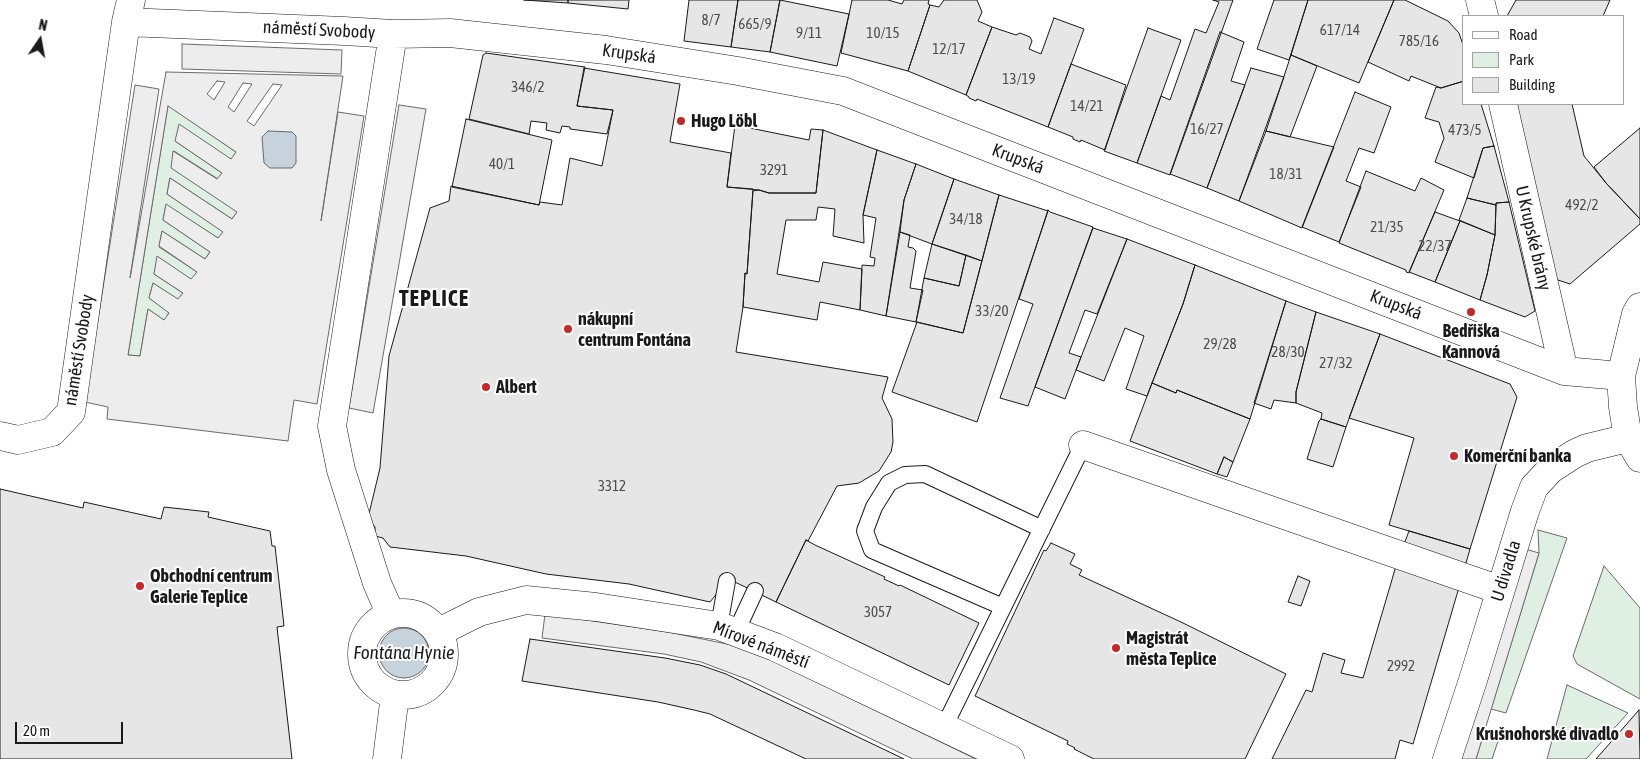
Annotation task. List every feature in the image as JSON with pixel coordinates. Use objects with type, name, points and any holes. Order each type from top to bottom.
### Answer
[{"type":"street","points":[[1480,0],[1484,15]]},
{"type":"street","name":"náměstí Svobody","points":[[0,436],[18,440],[52,432],[71,412],[128,11],[393,34],[332,426],[341,470],[377,583],[391,615]]},
{"type":"street","name":"Krupská","points":[[393,34],[450,33],[606,50],[843,90],[1564,371],[1621,376]]},
{"type":"street","name":"U Krupské brány","points":[[1503,105],[1564,371]]},
{"type":"street","points":[[1634,448],[1623,407],[1621,376],[1633,323],[1640,307]]},
{"type":"street","points":[[1083,445],[1500,590]]},
{"type":"street","name":"U divadla","points":[[1447,759],[1534,487],[1551,469],[1574,454],[1588,448],[1634,448]]},
{"type":"street","name":"Mírové náměstí","points":[[439,632],[479,612],[526,600],[596,607],[727,629],[775,647],[1010,759]]},
{"type":"street","points":[[404,613],[418,615],[439,632],[444,644],[444,659],[441,672],[433,683],[422,691],[409,695],[395,695],[378,688],[367,674],[362,657],[363,643],[369,631],[378,621],[391,615],[404,613]]},
{"type":"street","points":[[387,759],[395,695]]},
{"type":"lane","points":[[944,727],[1083,445]]},
{"type":"lane","points":[[1003,607],[872,550],[865,531],[874,507],[889,483],[904,475],[924,474],[1042,529]]},
{"type":"lane","points":[[727,581],[727,629]]},
{"type":"lane","points":[[727,629],[754,591]]},
{"type":"green space","points":[[168,105],[236,152],[232,159],[175,141],[222,173],[218,179],[174,151],[237,212],[232,219],[170,178],[167,194],[224,232],[218,238],[166,205],[163,220],[210,252],[205,259],[162,231],[159,247],[197,272],[191,280],[158,257],[154,274],[183,293],[178,300],[153,283],[149,298],[169,312],[165,321],[148,309],[140,356],[128,355]]},
{"type":"green space","points":[[1538,530],[1567,538],[1506,713],[1491,709],[1539,553]]},
{"type":"green space","points":[[1604,566],[1640,608],[1640,699],[1577,664],[1573,656]]},
{"type":"green space","points":[[1567,685],[1628,713],[1586,759],[1547,759]]},
{"type":"green space","points":[[1483,736],[1498,741],[1492,759],[1476,759]]},
{"type":"shaded area","points":[[182,44],[342,50],[341,74],[182,69]]},
{"type":"shaded area","points":[[166,72],[343,76],[321,221],[338,112],[364,116],[317,404],[294,400],[288,441],[107,419],[108,407],[85,402],[135,85],[159,89],[130,278]],"holes":[[[217,81],[225,82],[214,100],[207,94]],[[243,83],[252,84],[234,112],[228,107]],[[273,84],[282,85],[254,126],[247,121]],[[168,106],[236,152],[231,159],[179,124],[175,141],[222,173],[217,179],[173,151],[171,168],[237,212],[232,219],[170,178],[167,194],[223,232],[218,238],[166,204],[163,220],[210,252],[205,259],[162,231],[159,246],[197,272],[191,279],[157,256],[154,274],[183,293],[178,299],[153,283],[149,298],[169,313],[164,320],[148,309],[140,356],[128,355]]]},
{"type":"shaded area","points":[[399,105],[426,109],[373,413],[349,408]]},
{"type":"shaded area","points":[[1525,549],[1539,553],[1476,759],[1461,759]]},
{"type":"shaded area","points":[[545,614],[668,632],[732,645],[760,655],[976,759],[913,759],[749,680],[701,662],[664,654],[542,638]]},
{"type":"water","points":[[268,131],[292,132],[296,136],[296,163],[292,168],[270,168],[264,163],[262,137]]},
{"type":"water","name":"Fontána Hynie","points":[[404,628],[413,630],[424,639],[429,653],[427,662],[418,673],[404,678],[395,676],[384,667],[379,653],[381,644],[390,633]]},
{"type":"building","points":[[524,0],[568,0],[568,3]]},
{"type":"building","points":[[568,0],[629,0],[628,9],[568,3]]},
{"type":"building","points":[[689,0],[738,0],[731,47],[684,41]]},
{"type":"building","points":[[738,0],[780,0],[770,52],[731,47]]},
{"type":"building","points":[[780,0],[849,14],[837,66],[770,52]]},
{"type":"building","points":[[852,0],[888,0],[902,4],[904,0],[929,0],[928,4],[930,5],[908,71],[841,53]]},
{"type":"building","points":[[944,0],[977,0],[982,12],[978,21],[992,27],[966,95],[908,71],[930,5],[939,7]]},
{"type":"building","points":[[1213,0],[1233,0],[1170,175],[1137,163],[1161,96],[1170,100],[1195,29],[1206,33],[1219,2]]},
{"type":"building","points":[[1274,0],[1308,0],[1289,60],[1257,49]]},
{"type":"building","points":[[1308,0],[1394,0],[1359,83],[1291,55]]},
{"type":"building","points":[[1394,0],[1405,0],[1448,21],[1459,33],[1462,42],[1462,82],[1441,88],[1411,76],[1409,81],[1368,62]]},
{"type":"building","points":[[1516,0],[1610,0],[1603,15],[1508,15]]},
{"type":"building","points":[[1054,18],[1084,29],[1048,127],[977,99],[976,101],[966,95],[992,27],[1016,35],[1020,33],[1030,37],[1032,41],[1029,49],[1041,54]]},
{"type":"building","points":[[1148,28],[1181,40],[1137,163],[1104,151]]},
{"type":"building","points":[[1220,32],[1244,42],[1231,81],[1245,85],[1207,188],[1170,174]]},
{"type":"building","points":[[486,53],[585,67],[577,106],[613,110],[607,134],[570,129],[570,127],[562,126],[560,133],[546,130],[547,123],[531,121],[529,134],[469,119],[483,55]]},
{"type":"building","points":[[1291,55],[1317,66],[1290,137],[1266,131]]},
{"type":"building","points":[[1071,64],[1126,85],[1105,150],[1081,140],[1080,142],[1073,139],[1073,137],[1048,127]]},
{"type":"building","name":"nákupní centrum Fontána","points":[[584,68],[680,84],[670,142],[731,153],[727,187],[753,189],[747,274],[745,273],[743,307],[736,352],[888,377],[882,398],[892,419],[893,442],[891,452],[879,471],[859,483],[837,486],[808,541],[806,540],[776,602],[737,583],[727,581],[710,602],[629,584],[546,574],[466,556],[390,547],[383,538],[375,536],[375,527],[368,518],[380,468],[389,356],[430,208],[449,201],[451,186],[539,205],[540,202],[562,205],[570,158],[602,166],[613,110],[577,106]]},
{"type":"building","points":[[1251,68],[1284,77],[1239,201],[1207,188]]},
{"type":"building","points":[[1462,82],[1462,105],[1481,105],[1494,146],[1483,148],[1474,178],[1435,162],[1444,138],[1439,122],[1425,118],[1436,87],[1441,88]]},
{"type":"building","points":[[1355,92],[1391,107],[1374,153],[1359,148],[1346,181],[1361,187],[1339,242],[1302,227]]},
{"type":"building","points":[[1515,105],[1572,105],[1584,156],[1640,219],[1640,224],[1570,284],[1555,279]]},
{"type":"building","points":[[466,119],[552,140],[539,205],[452,187]]},
{"type":"building","points":[[735,125],[809,140],[811,129],[823,130],[816,193],[769,193],[759,190],[727,187]]},
{"type":"building","points":[[1640,128],[1640,219],[1606,183],[1594,167]]},
{"type":"building","points":[[823,130],[877,150],[863,215],[864,243],[833,236],[835,209],[818,207],[816,220],[786,220],[777,274],[819,282],[823,262],[862,269],[860,310],[820,302],[817,320],[743,307],[753,191],[816,193]]},
{"type":"building","points":[[1266,131],[1334,147],[1302,228],[1239,201]]},
{"type":"building","points":[[1494,146],[1509,202],[1496,203],[1496,205],[1467,198],[1483,148]]},
{"type":"building","points":[[877,150],[916,164],[904,200],[886,316],[860,310],[862,265],[874,266],[875,258],[870,257],[876,218],[863,215]]},
{"type":"building","points":[[916,164],[954,179],[932,244],[900,232],[904,200]]},
{"type":"building","points":[[1366,171],[1415,191],[1421,178],[1444,190],[1409,273],[1406,270],[1339,243]]},
{"type":"building","points":[[954,179],[999,195],[982,261],[932,244]]},
{"type":"building","points":[[999,195],[1048,211],[977,422],[892,392],[917,322],[963,333]]},
{"type":"building","points":[[1467,198],[1496,205],[1495,235],[1459,220]]},
{"type":"building","points":[[1509,202],[1535,311],[1525,317],[1480,300],[1495,235],[1496,203]]},
{"type":"building","points":[[1048,210],[1093,227],[1028,406],[1000,398],[1033,304],[1019,299]]},
{"type":"building","points":[[1435,212],[1460,221],[1435,282],[1409,272]]},
{"type":"building","points":[[1460,221],[1495,235],[1480,300],[1435,282]]},
{"type":"building","points":[[1093,228],[1127,239],[1097,314],[1085,310],[1069,353],[1081,357],[1065,399],[1035,387]]},
{"type":"building","points":[[900,232],[910,235],[908,247],[916,251],[910,288],[923,290],[916,322],[886,316]]},
{"type":"building","points":[[1127,239],[1195,265],[1183,304],[1147,396],[1126,389],[1144,336],[1125,328],[1104,381],[1076,370]]},
{"type":"building","points":[[932,244],[966,255],[959,286],[924,278]]},
{"type":"building","points":[[966,255],[982,261],[963,333],[916,322],[924,278],[959,286]]},
{"type":"building","points":[[1195,265],[1286,301],[1250,419],[1177,390],[1176,393],[1152,383],[1183,304]]},
{"type":"building","points":[[1286,301],[1316,312],[1296,392],[1296,403],[1274,400],[1271,409],[1254,403]]},
{"type":"building","points":[[1316,312],[1380,334],[1346,427],[1321,419],[1322,413],[1296,403],[1296,392]]},
{"type":"building","name":"Komerční banka","points":[[1380,334],[1510,384],[1517,397],[1470,549],[1389,525],[1414,438],[1349,418]]},
{"type":"building","points":[[1152,383],[1176,393],[1177,390],[1250,419],[1233,462],[1224,457],[1217,474],[1130,441]]},
{"type":"building","points":[[1321,419],[1346,427],[1333,467],[1307,459]]},
{"type":"building","points":[[1224,457],[1233,462],[1227,477],[1217,474]]},
{"type":"building","name":"Obchodní centrum Galerie Teplice","points":[[0,489],[83,508],[84,502],[161,519],[164,507],[209,512],[208,517],[270,531],[272,546],[275,546],[284,626],[277,627],[292,759],[0,759]]},
{"type":"building","points":[[1409,531],[1470,549],[1460,584],[1396,566]]},
{"type":"building","points":[[806,540],[979,623],[949,685],[776,602]]},
{"type":"building","name":"Magistrát města Teplice","points":[[1051,543],[1075,554],[1070,564],[1082,570],[1079,575],[1181,622],[1286,674],[1245,759],[1094,759],[1074,749],[1067,744],[1068,741],[975,696],[1044,550],[1046,551]]},
{"type":"building","points":[[1396,566],[1460,584],[1413,744],[1400,740],[1395,759],[1272,759],[1306,690],[1312,692],[1323,653],[1345,660],[1341,673],[1363,678]]},
{"type":"building","points":[[1298,576],[1310,581],[1301,606],[1288,602]]},
{"type":"building","points":[[530,639],[665,658],[700,665],[726,674],[904,759],[806,759],[710,714],[658,702],[522,681]]},
{"type":"building","name":"Krušnohorské divadlo","points":[[1639,710],[1640,759],[1596,759]]},
{"type":"place","name":"Hugo Löbl","points":[[681,121]]},
{"type":"place","name":"Bedřiška Kannová","points":[[1471,312]]},
{"type":"place","name":"nákupní centrum Fontána","points":[[568,329]]},
{"type":"place","name":"Albert","points":[[486,387]]},
{"type":"place","name":"Komerční banka","points":[[1454,456]]},
{"type":"place","name":"Obchodní centrum Galerie Teplice","points":[[140,586]]},
{"type":"place","name":"Magistrát města Teplice","points":[[1116,648]]},
{"type":"place","name":"Krušnohorské divadlo","points":[[1629,734]]},
{"type":"district","name":"TEPLICE","points":[[434,299]]}]
